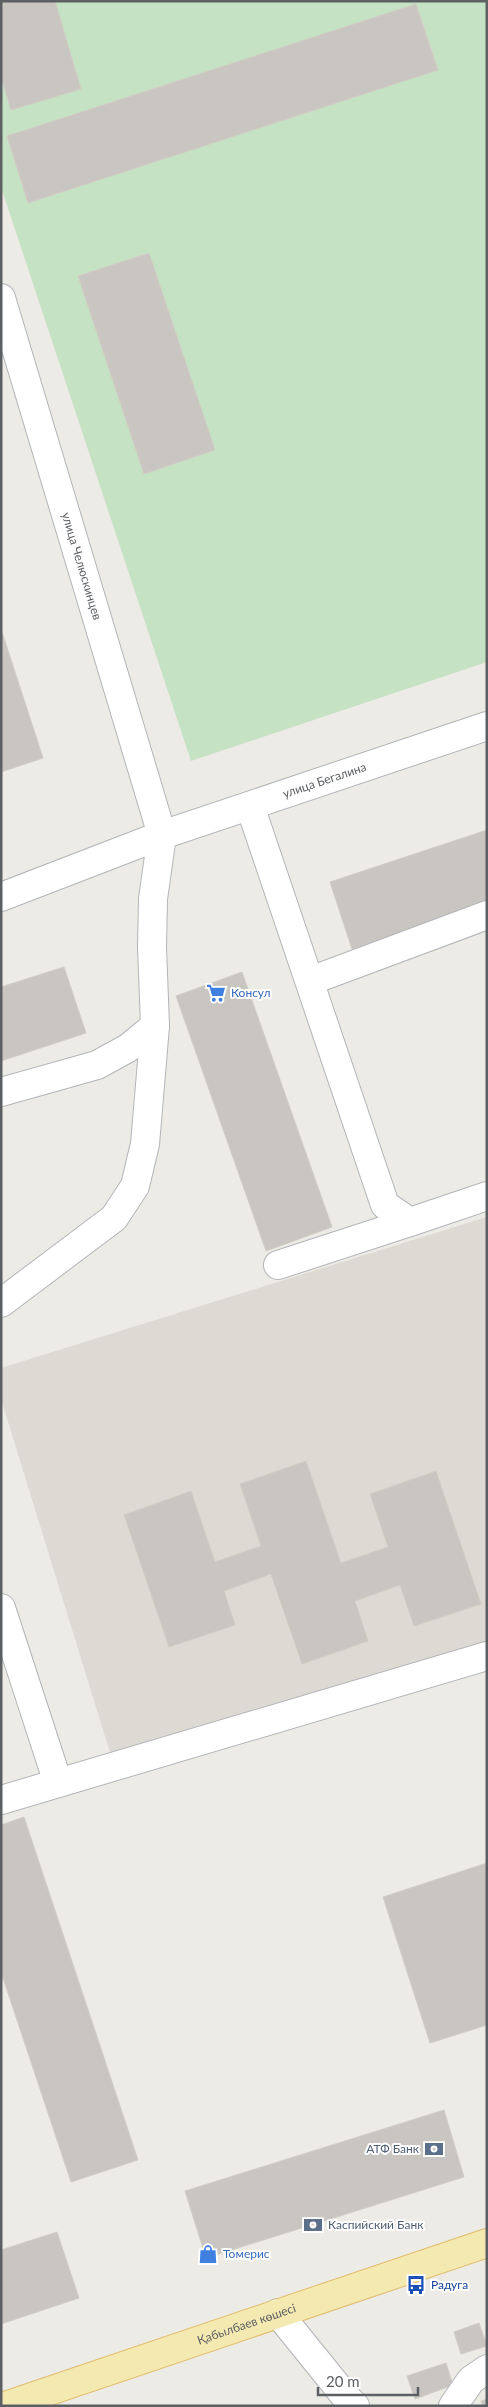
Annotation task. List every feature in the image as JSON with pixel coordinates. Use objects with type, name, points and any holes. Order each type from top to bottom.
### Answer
[{"type":"main road","name":"Қабылбаев көшесі","points":[[5,2406],[487,2243]]},
{"type":"street","name":"улица Челюскинцев","points":[[1,298],[162,835]]},
{"type":"street","name":"улица Бегалина","points":[[1,897],[162,835],[487,726]]},
{"type":"street","points":[[250,806],[385,1205],[410,1222]]},
{"type":"street","points":[[1,1303],[114,1218],[135,1186],[145,1144],[155,1026],[153,899],[162,835]]},
{"type":"street","points":[[310,981],[487,915]]},
{"type":"street","points":[[1,1092],[97,1065],[128,1048],[155,1026]]},
{"type":"street","points":[[278,1265],[487,1196]]},
{"type":"street","points":[[1,1608],[58,1783]]},
{"type":"street","points":[[2,1796],[58,1783],[487,1656]]},
{"type":"street","points":[[278,2313],[355,2406]]},
{"type":"street","points":[[453,2406],[471,2380],[487,2369]]},
{"type":"shaded area","points":[[487,1217],[487,1643],[112,1759],[1,1399],[1,1368]]},
{"type":"green space","points":[[1,1],[487,1],[487,662],[191,761],[1,187]]},
{"type":"building","points":[[1,1],[55,1],[81,89],[11,110],[1,77]]},
{"type":"building","points":[[416,4],[438,70],[28,203],[7,136]]},
{"type":"building","points":[[149,253],[215,450],[144,474],[78,276]]},
{"type":"building","points":[[1,629],[43,758],[1,772]]},
{"type":"building","points":[[487,830],[487,904],[352,949],[330,882]]},
{"type":"building","points":[[64,967],[86,1033],[1,1061],[1,987]]},
{"type":"building","points":[[242,972],[332,1227],[266,1251],[176,996]]},
{"type":"building","points":[[306,1461],[341,1563],[388,1547],[370,1494],[436,1471],[481,1604],[414,1626],[400,1585],[355,1601],[368,1641],[302,1664],[271,1574],[224,1591],[235,1625],[169,1647],[124,1515],[191,1491],[215,1562],[261,1546],[240,1484]]},
{"type":"building","points":[[24,1817],[138,2160],[71,2182],[1,1972],[1,1825]]},
{"type":"building","points":[[487,1863],[487,2025],[430,2043],[383,1897]]},
{"type":"building","points":[[444,2110],[464,2177],[206,2258],[185,2191]]},
{"type":"building","points":[[57,2232],[79,2298],[1,2324],[1,2250]]},
{"type":"building","points":[[479,2323],[487,2346],[461,2354],[454,2332]]},
{"type":"building","points":[[446,2363],[453,2385],[415,2399],[407,2376]]},
{"type":"building","points":[[487,2399],[487,2406],[483,2406],[481,2401]]},
{"type":"place","name":"Консул","points":[[216,993]]},
{"type":"place","name":"АТФ Банк","points":[[434,2149]]},
{"type":"place","name":"Каспийский Банк","points":[[313,2225]]},
{"type":"place","name":"Томерис","points":[[208,2254]]},
{"type":"place","name":"Радуга","points":[[416,2285]]}]
